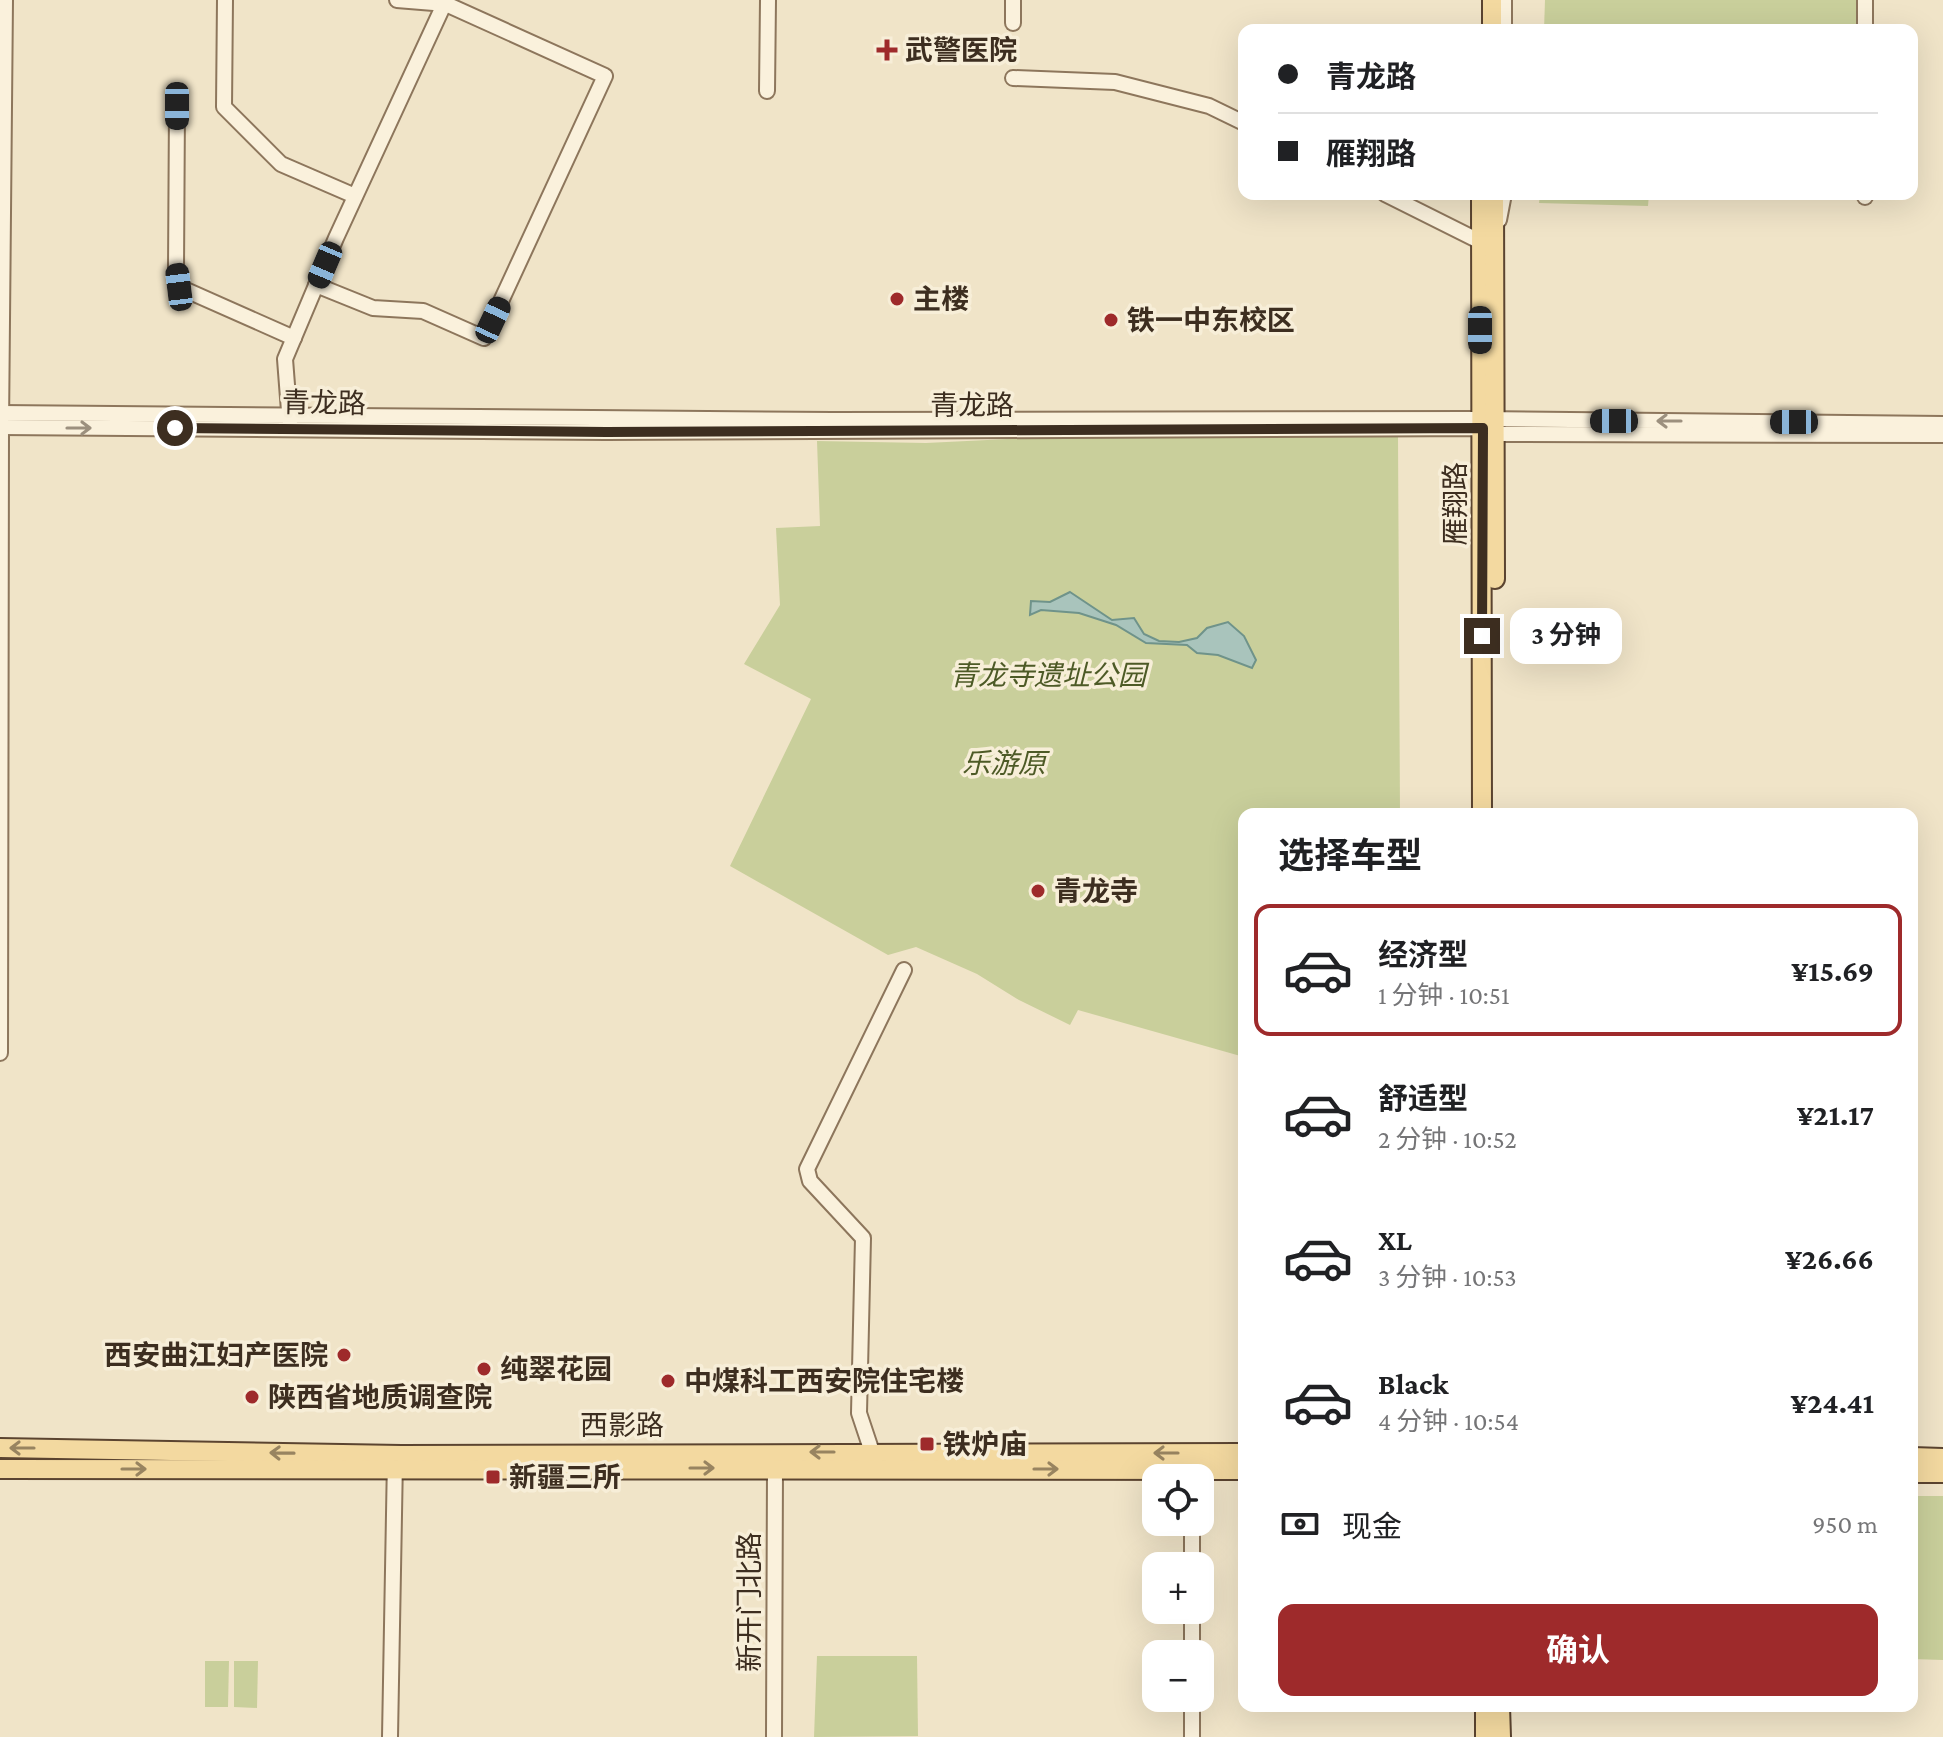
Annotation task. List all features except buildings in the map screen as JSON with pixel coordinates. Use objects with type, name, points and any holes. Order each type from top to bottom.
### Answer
[{"type":"main road","points":[[1480,24],[1481,0]]},
{"type":"main road","points":[[1492,0],[1492,24]]},
{"type":"main road","name":"雁翔路","points":[[1482,200],[1488,243]]},
{"type":"main road","name":"雁翔路","points":[[1493,200],[1488,243],[1493,808]]},
{"type":"main road","name":"雁翔路","points":[[1482,808],[1488,425]]},
{"type":"main road","name":"西影路","points":[[0,1448],[395,1461],[1142,1472]]},
{"type":"main road","name":"西影路","points":[[0,1469],[872,1452],[1238,1453]]},
{"type":"main road","points":[[1918,1457],[1943,1458]]},
{"type":"main road","name":"西影路","points":[[1214,1472],[1238,1470]]},
{"type":"main road","points":[[1918,1473],[1943,1473]]},
{"type":"main road","points":[[1485,1712],[1485,1737]]},
{"type":"main road","points":[[1500,1712],[1501,1737]]},
{"type":"street","points":[[0,1053],[5,0]]},
{"type":"street","points":[[225,0],[224,107],[281,164],[355,196]]},
{"type":"street","points":[[316,285],[373,308],[423,311],[484,338],[605,76],[446,2],[397,0]]},
{"type":"street","points":[[767,91],[768,0]]},
{"type":"street","points":[[1013,0],[1013,23]]},
{"type":"street","points":[[1504,0],[1504,24]]},
{"type":"street","points":[[1865,0],[1865,24]]},
{"type":"street","points":[[290,422],[285,359],[355,196],[446,2]]},
{"type":"street","points":[[1013,78],[1115,82],[1209,106],[1238,120]]},
{"type":"street","points":[[177,106],[176,269],[179,287],[294,338]]},
{"type":"street","points":[[1398,200],[1488,243],[1502,200]]},
{"type":"street","name":"青龙路","points":[[1,420],[1943,424]]},
{"type":"street","name":"青龙路","points":[[1488,425],[1943,435]]},
{"type":"street","points":[[872,1452],[859,1413],[863,1238],[810,1181],[807,1169],[904,970]]},
{"type":"street","points":[[390,1737],[395,1461]]},
{"type":"street","name":"新开门北路","points":[[774,1737],[775,1468]]},
{"type":"street","points":[[1192,1712],[1192,1737]]},
{"type":"green space","points":[[1545,0],[1856,0],[1856,24],[1544,24]]},
{"type":"green space","points":[[1539,200],[1648,200],[1648,206],[1539,203]]},
{"type":"green space","name":"青龙寺遗址公园","points":[[1127,433],[1398,437],[1400,808],[1238,808],[1238,1055],[1078,1010],[1070,1025],[1019,1000],[977,974],[916,947],[888,955],[730,866],[811,699],[744,664],[780,605],[776,528],[820,526],[817,441],[926,443]]},
{"type":"green space","points":[[1918,1496],[1943,1496],[1943,1660],[1918,1659]]},
{"type":"green space","points":[[817,1656],[917,1656],[918,1736],[814,1737]]},
{"type":"green space","points":[[205,1661],[229,1661],[228,1707],[205,1707]]},
{"type":"green space","points":[[234,1661],[258,1661],[257,1708],[234,1707]]},
{"type":"water","points":[[1070,592],[1112,620],[1134,618],[1144,634],[1159,641],[1179,642],[1197,638],[1207,628],[1228,622],[1244,636],[1256,660],[1252,668],[1218,655],[1197,653],[1187,645],[1146,643],[1116,625],[1079,613],[1041,610],[1030,615],[1031,601],[1050,602]]},
{"type":"place","name":"武警医院","points":[[887,50]]},
{"type":"place","name":"主楼","points":[[897,299]]},
{"type":"place","name":"铁一中东校区","points":[[1111,320]]},
{"type":"place","name":"青龙寺","points":[[1038,891]]},
{"type":"place","name":"西安曲江妇产医院","points":[[344,1355]]},
{"type":"place","name":"纯翠花园","points":[[484,1369]]},
{"type":"place","name":"中煤科工西安院住宅楼","points":[[668,1381]]},
{"type":"place","name":"陕西省地质调查院","points":[[252,1397]]},
{"type":"place","name":"铁炉庙","points":[[927,1444]]},
{"type":"place","name":"新疆三所","points":[[493,1477]]},
{"type":"route","points":[[175,428],[606,432],[1483,428],[1482,636]]},
{"type":"park label","name":"乐游原","points":[[1004,763]]}]
